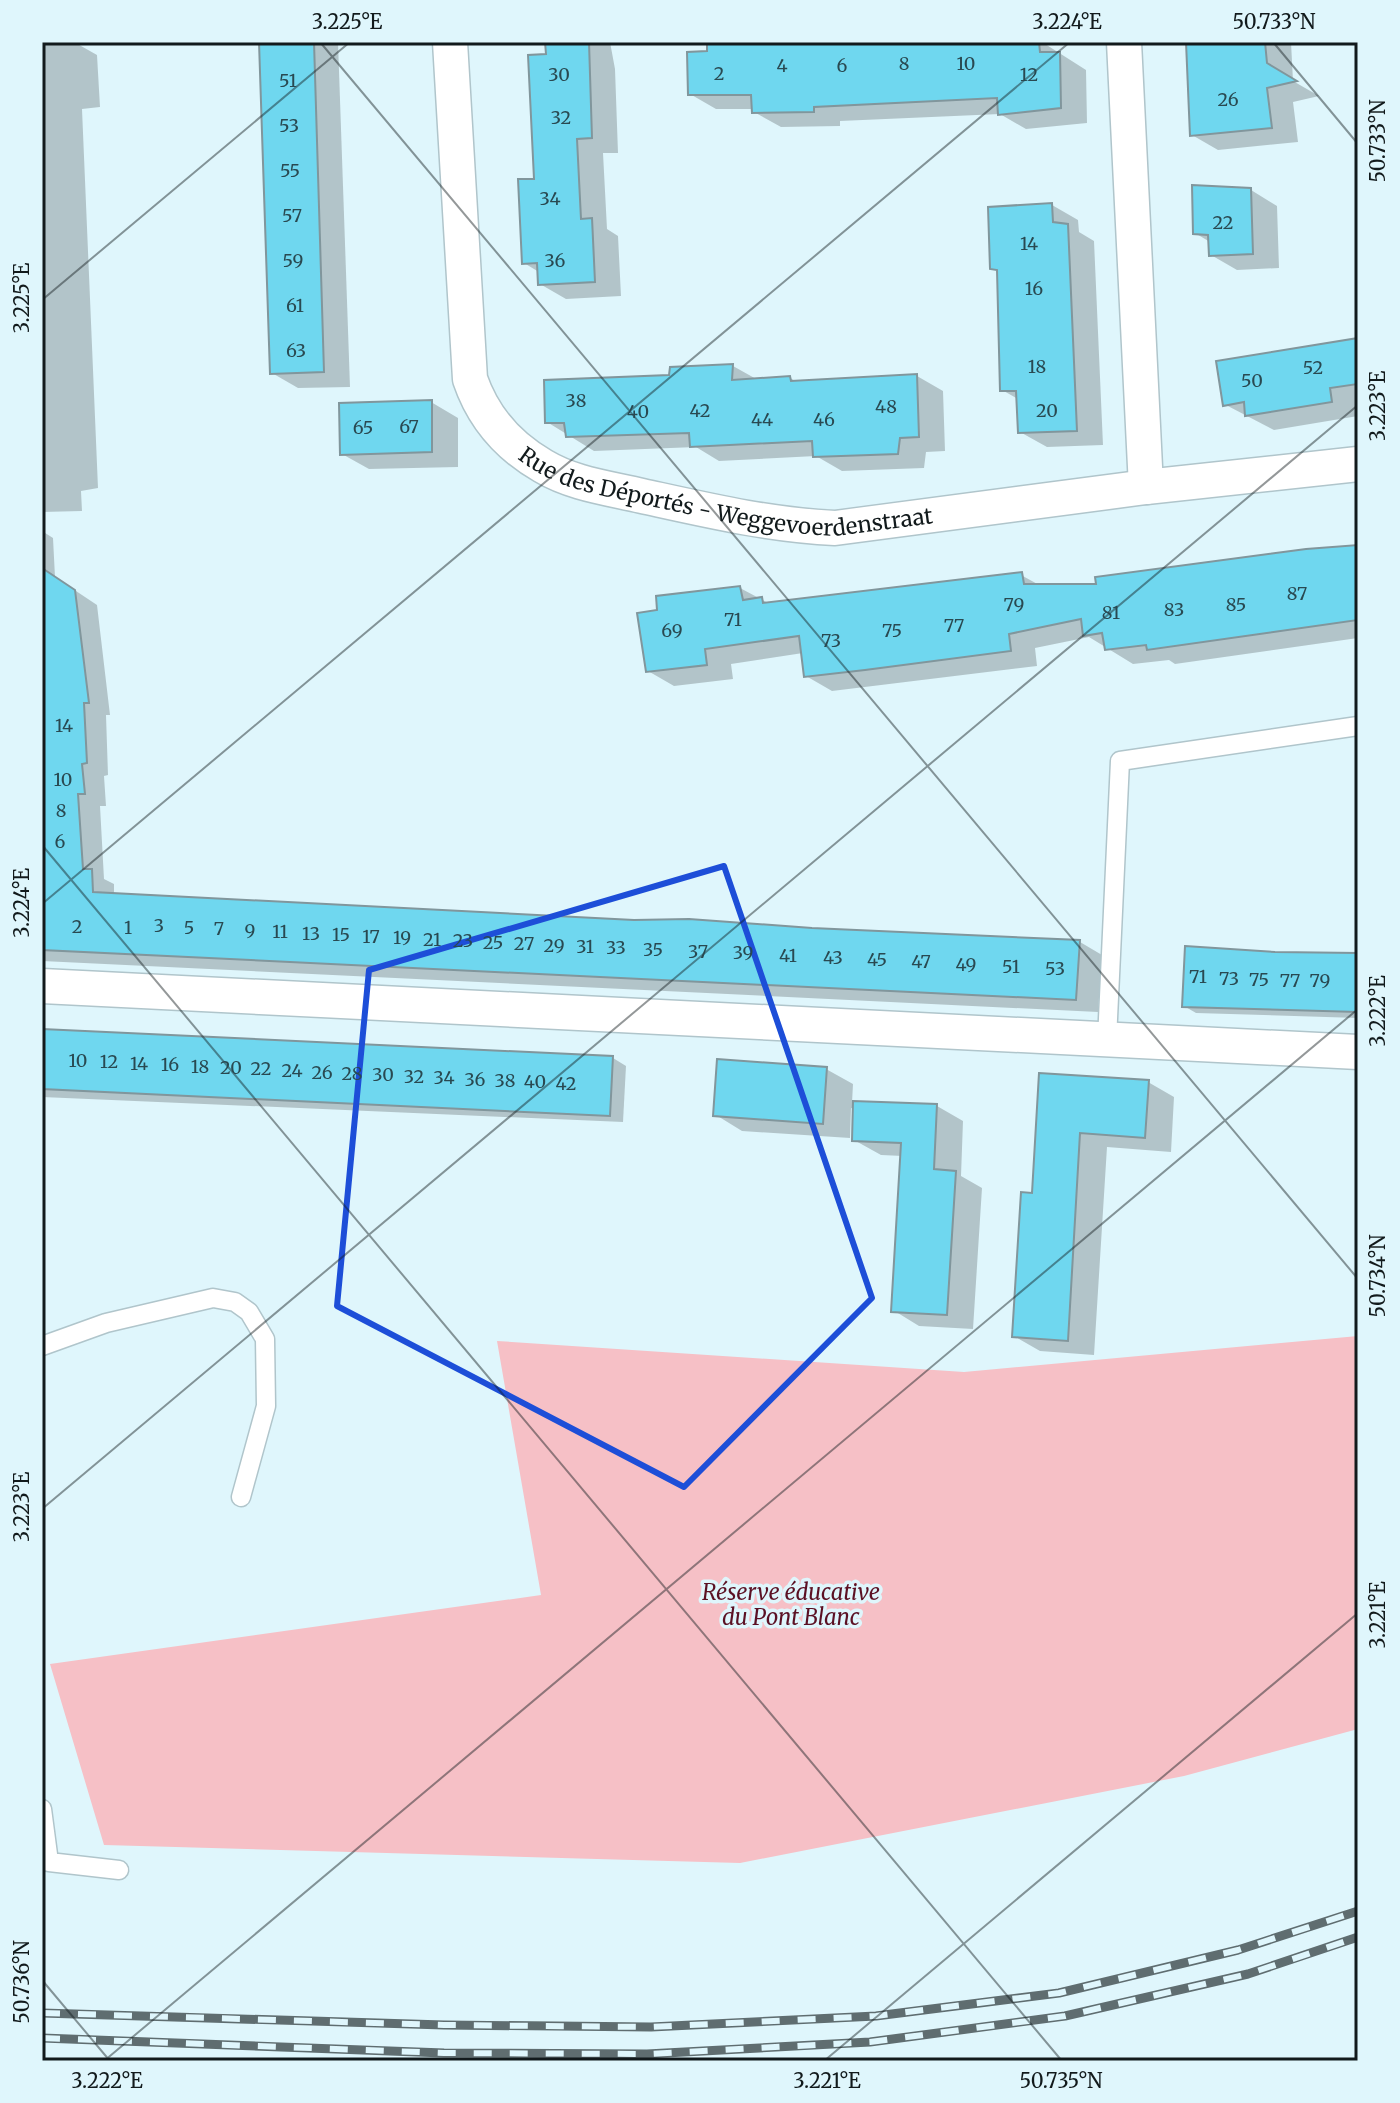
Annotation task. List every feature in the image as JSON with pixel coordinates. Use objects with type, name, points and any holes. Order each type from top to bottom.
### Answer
[{"type":"street","name":"Rue des Déportés - Weggevoerdenstraat","points":[[450,42],[470,379],[494,426],[517,449],[564,477],[739,517],[785,525],[835,528],[1146,487],[1358,464]]},
{"type":"street","points":[[1124,42],[1146,487]]},
{"type":"street","points":[[42,986],[1358,1052]]},
{"type":"lane","points":[[1107,1040],[1120,761],[1358,726]]},
{"type":"lane","points":[[42,1346],[106,1323],[213,1298],[235,1302],[249,1312],[265,1339],[266,1406],[241,1497]]},
{"type":"lane","points":[[42,1809],[49,1862],[119,1870]]},
{"type":"highlighted area","points":[[724,866],[872,1298],[684,1487],[337,1306],[369,970]]},
{"type":"green space","name":"Réserve éducative du Pont Blanc","points":[[1358,1336],[1358,1729],[1184,1776],[740,1863],[104,1845],[50,1664],[541,1595],[497,1341],[964,1372]]},
{"type":"building","points":[[259,42],[314,42],[324,372],[270,374]]},
{"type":"building","points":[[545,42],[589,42],[592,138],[577,139],[581,219],[592,218],[595,282],[538,285],[537,263],[522,264],[518,179],[534,179],[528,55],[546,54]]},
{"type":"building","points":[[707,42],[1039,42],[1040,52],[1060,52],[1061,108],[998,115],[997,98],[814,107],[814,112],[752,113],[751,95],[688,95],[687,52],[707,51]]},
{"type":"building","points":[[1186,42],[1265,42],[1267,63],[1297,81],[1267,88],[1272,128],[1190,136]]},
{"type":"building","points":[[1192,185],[1251,188],[1253,254],[1209,256],[1208,235],[1193,234]]},
{"type":"building","points":[[1052,203],[1053,222],[1068,224],[1077,431],[1018,433],[1016,391],[1000,391],[997,270],[990,269],[988,207]]},
{"type":"building","points":[[1358,338],[1358,384],[1330,388],[1332,402],[1245,416],[1244,402],[1223,406],[1216,361]]},
{"type":"building","points":[[733,364],[732,380],[790,376],[791,381],[917,374],[919,437],[900,438],[898,454],[813,457],[812,441],[690,447],[689,433],[566,437],[564,423],[545,423],[544,380],[669,375],[670,367]]},
{"type":"building","points":[[432,400],[432,452],[340,455],[339,403]]},
{"type":"building","points":[[1358,545],[1358,620],[1147,650],[1146,645],[1105,650],[1102,633],[1083,636],[1081,619],[1009,634],[1011,651],[865,670],[804,677],[799,636],[705,649],[707,665],[646,672],[637,613],[657,610],[656,596],[740,586],[743,600],[762,597],[763,603],[1022,572],[1024,584],[1096,584],[1095,577]]},
{"type":"building","points":[[42,568],[75,590],[89,703],[84,703],[87,763],[82,764],[85,794],[78,794],[83,869],[92,869],[93,892],[1080,940],[1076,1000],[42,950]]},
{"type":"building","points":[[1185,946],[1358,953],[1358,1012],[1182,1007]]},
{"type":"building","points":[[42,1029],[613,1056],[610,1116],[42,1089]]},
{"type":"building","points":[[717,1059],[827,1067],[823,1124],[713,1116]]},
{"type":"building","points":[[1039,1073],[1149,1080],[1145,1138],[1080,1133],[1068,1341],[1012,1337],[1021,1192],[1032,1193]]},
{"type":"building","points":[[853,1101],[937,1104],[934,1169],[956,1171],[947,1315],[891,1312],[901,1143],[852,1141]]},
{"type":"railway","points":[[42,2013],[444,2025],[651,2027],[876,2016],[1059,1993],[1238,1950],[1358,1911]]},
{"type":"railway","points":[[42,2038],[444,2053],[647,2054],[870,2042],[1065,2016],[1248,1974],[1358,1937]]}]
